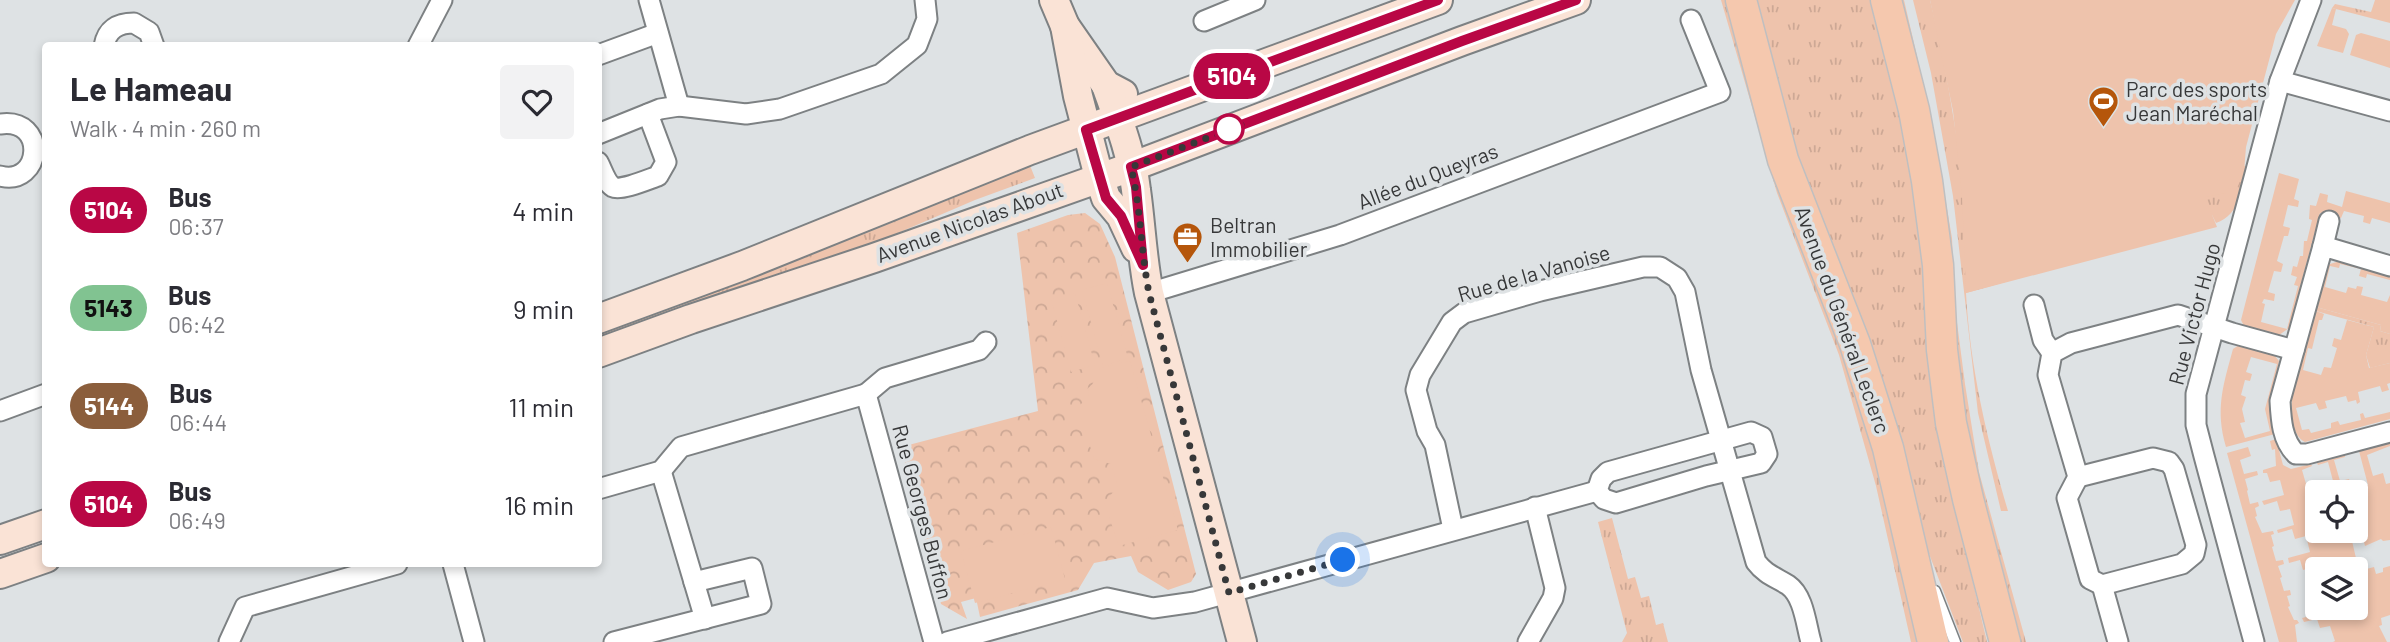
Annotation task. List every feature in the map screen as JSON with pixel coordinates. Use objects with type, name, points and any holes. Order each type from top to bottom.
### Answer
[{"type":"main road","points":[[1054,0],[1065,26],[1086,130],[1106,198],[1121,216],[1143,265]]},
{"type":"main road","name":"Avenue Nicolas About","points":[[602,318],[741,266],[1086,130],[1438,0]]},
{"type":"main road","name":"Avenue Nicolas About","points":[[602,351],[691,318],[874,258],[1131,167],[1576,0]]},
{"type":"main road","name":"Avenue du Général Leclerc","points":[[1741,0],[1783,160],[1855,344],[1888,448],[1933,642]]},
{"type":"main road","points":[[1886,0],[1914,110],[1927,181],[1938,265],[1942,350],[1950,411],[1998,637]]},
{"type":"main road","points":[[1065,26],[1106,85],[1118,118],[1136,187],[1143,265],[1149,293],[1242,642]]},
{"type":"main road","points":[[1106,85],[1147,107]]},
{"type":"main road","points":[[0,540],[42,525]]},
{"type":"main road","points":[[0,574],[42,559]]},
{"type":"street","points":[[420,42],[442,0]]},
{"type":"street","points":[[649,0],[680,106]]},
{"type":"street","points":[[602,132],[660,109],[680,106],[746,114],[780,109],[881,74],[917,45],[927,19],[925,0]]},
{"type":"street","points":[[1204,21],[1255,0]]},
{"type":"street","name":"Rue Victor Hugo","points":[[2254,642],[2196,425],[2196,394],[2280,81],[2311,0]]},
{"type":"street","name":"Allée du Queyras","points":[[1149,293],[1340,234],[1720,92],[1691,20]]},
{"type":"street","points":[[105,42],[109,31],[116,26],[134,23],[149,32],[153,42]]},
{"type":"street","points":[[602,54],[659,33]]},
{"type":"street","points":[[2280,81],[2390,111]]},
{"type":"street","points":[[602,168],[614,188],[658,176],[666,162],[648,114]]},
{"type":"street","points":[[0,124],[17,124],[25,129],[31,137],[38,168],[15,177],[0,176]]},
{"type":"street","points":[[2329,221],[2280,401],[2281,420],[2289,447],[2295,454],[2307,454],[2390,432]]},
{"type":"street","points":[[2323,246],[2390,266]]},
{"type":"street","name":"Rue de la Vanoise","points":[[1453,529],[1435,445],[1427,431],[1416,390],[1420,374],[1434,350],[1452,323],[1464,313],[1540,291],[1643,267],[1660,267],[1677,278],[1685,292],[1701,370],[1723,440]]},
{"type":"street","points":[[2034,304],[2043,340],[2052,352],[2048,375],[2078,477],[2067,498],[2090,579],[2102,585],[2182,564],[2194,554],[2196,545],[2174,469],[2169,462],[2153,458],[2078,477]]},
{"type":"street","points":[[2052,352],[2071,343],[2178,315],[2294,350]]},
{"type":"street","points":[[602,488],[661,471],[681,447],[866,394],[885,378],[979,349],[986,342]]},
{"type":"street","name":"Rue Georges Buffon","points":[[866,394],[934,642]]},
{"type":"street","points":[[0,411],[42,395]]},
{"type":"street","points":[[1751,432],[1762,437],[1767,454],[1761,463],[1616,503],[1604,499],[1597,491],[1601,479],[1608,472],[1751,432]]},
{"type":"street","points":[[1723,440],[1756,562],[1763,572],[1791,587],[1799,598],[1811,642]]},
{"type":"street","points":[[661,471],[705,619]]},
{"type":"street","points":[[947,642],[1107,598],[1153,608],[1195,602],[1597,491]]},
{"type":"street","points":[[1528,642],[1553,597],[1555,588],[1535,507]]},
{"type":"street","points":[[229,642],[245,607],[386,567]]},
{"type":"street","points":[[454,567],[474,642]]},
{"type":"street","points":[[614,642],[761,604],[752,568],[694,582]]},
{"type":"street","points":[[2102,585],[2118,642]]},
{"type":"lane","points":[[1904,517],[1955,642]]},
{"type":"green space","points":[[1721,0],[1736,0],[1850,347],[1927,642],[1911,642],[1876,486],[1839,355],[1777,193]]},
{"type":"green space","points":[[1754,0],[1877,0],[1914,140],[1941,423],[1959,523],[1987,642],[1963,642],[1921,533],[1807,192]]},
{"type":"green space","points":[[1898,0],[1904,0],[1932,121],[1952,238],[1955,307],[1979,472],[2026,642],[2011,642],[1984,537]]},
{"type":"green space","points":[[1913,0],[1930,0],[1949,89],[1972,238],[2220,174],[2237,163],[2247,167],[2235,208],[2216,223],[2212,215],[2204,218],[2207,226],[1966,293],[1971,349],[1981,403],[2008,511],[2001,511],[1978,413],[1953,196],[1931,73]]},
{"type":"green space","name":"Parc des sports Jean Maréchal","points":[[1930,0],[2295,0],[2276,34],[2246,147],[2244,172],[2237,188],[2205,197],[2217,227],[1966,293],[1962,196],[1953,111]]},
{"type":"green space","points":[[2375,0],[2390,0],[2390,23],[2332,8],[2335,4],[2371,12]]},
{"type":"green space","points":[[2332,8],[2336,9],[2332,25],[2346,29],[2349,34],[2343,53],[2317,46]]},
{"type":"green space","points":[[2361,33],[2390,41],[2390,68],[2350,55],[2356,35]]},
{"type":"green space","points":[[1029,163],[1035,178],[975,200],[877,242],[602,343],[602,325]]},
{"type":"green space","points":[[2279,173],[2299,179],[2294,199],[2299,201],[2298,207],[2288,205],[2283,226],[2290,228],[2288,236],[2284,236],[2277,261],[2283,264],[2281,272],[2274,271],[2268,292],[2275,294],[2274,301],[2264,299],[2261,322],[2287,329],[2298,286],[2294,285],[2297,277],[2291,275],[2293,266],[2297,267],[2300,256],[2303,256],[2304,241],[2307,241],[2312,220],[2309,219],[2310,205],[2316,206],[2320,193],[2328,195],[2327,202],[2342,207],[2346,191],[2390,203],[2390,223],[2372,218],[2370,224],[2363,222],[2364,216],[2344,211],[2341,218],[2320,213],[2289,328],[2279,335],[2244,326],[2241,320]]},
{"type":"green space","points":[[1085,213],[1100,224],[1115,257],[1196,574],[1191,582],[1168,590],[1138,572],[1131,556],[1094,563],[1078,590],[980,617],[976,598],[961,602],[967,619],[941,604],[901,447],[1038,411],[1017,233],[1068,215]]},
{"type":"green space","points":[[2340,261],[2390,275],[2390,280],[2367,274],[2366,278],[2359,276],[2361,269],[2340,264],[2339,268],[2330,266],[2325,287],[2346,293],[2348,287],[2363,287],[2361,295],[2387,302],[2390,295],[2390,334],[2380,331],[2381,325],[2316,307],[2326,270],[2330,264]]},
{"type":"green space","points":[[1107,283],[1128,358],[1103,366],[1082,290]]},
{"type":"green space","points":[[1075,293],[1095,365],[1071,372],[1051,299]]},
{"type":"green space","points":[[2316,307],[2381,325],[2380,331],[2390,334],[2390,363],[2370,368],[2366,355],[2374,327],[2316,311]]},
{"type":"green space","points":[[2316,311],[2324,314],[2322,320],[2319,320],[2312,349],[2308,348],[2303,370],[2321,375],[2324,367],[2331,368],[2337,348],[2332,346],[2334,338],[2341,340],[2347,320],[2374,327],[2366,355],[2369,368],[2390,363],[2390,383],[2387,384],[2389,390],[2382,392],[2380,386],[2358,392],[2360,402],[2357,404],[2356,400],[2348,402],[2346,396],[2325,401],[2327,408],[2319,410],[2316,403],[2296,408],[2302,430],[2309,429],[2311,433],[2331,428],[2331,423],[2338,421],[2340,425],[2361,420],[2360,414],[2363,413],[2365,418],[2390,412],[2390,419],[2305,442],[2294,429],[2292,397]]},
{"type":"green space","points":[[2239,345],[2274,355],[2279,361],[2270,399],[2275,434],[2226,447],[2221,409],[2223,386],[2233,349]],"holes":[[[2251,357],[2277,364],[2265,409],[2270,431],[2245,438],[2240,423],[2245,422],[2242,409],[2246,397],[2241,395],[2245,380],[2250,381],[2252,374],[2246,372]]]},
{"type":"green space","points":[[1130,361],[1178,530],[1119,546],[1104,502],[1118,487],[1111,464],[1094,459],[1078,407],[1089,396],[1088,388],[1100,368]]},
{"type":"green space","points":[[2276,439],[2283,465],[2291,469],[2311,464],[2312,466],[2302,470],[2305,480],[2305,536],[2295,539],[2292,529],[2278,533],[2277,530],[2294,525],[2290,509],[2280,511],[2277,501],[2264,505],[2262,501],[2284,495],[2280,480],[2270,482],[2267,473],[2263,473],[2263,470],[2276,466],[2275,449],[2272,450],[2270,441]]},
{"type":"green space","points":[[2390,443],[2390,446],[2367,455],[2373,476],[2383,473],[2386,484],[2390,483],[2390,540],[2381,539],[2365,546],[2364,543],[2368,543],[2368,480],[2359,451]]},
{"type":"green space","points":[[2248,447],[2251,456],[2240,460],[2244,474],[2257,471],[2258,475],[2245,479],[2250,504],[2258,502],[2255,517],[2262,533],[2273,531],[2272,547],[2276,561],[2283,560],[2284,564],[2278,566],[2282,577],[2280,578],[2284,591],[2290,590],[2291,595],[2287,596],[2288,607],[2294,620],[2299,623],[2295,625],[2297,642],[2279,642],[2227,453]]},
{"type":"green space","points":[[2345,455],[2334,460],[2340,480],[2333,480],[2328,462],[2317,463]]},
{"type":"green space","points":[[1612,518],[1628,579],[1635,577],[1641,598],[1649,596],[1656,625],[1663,623],[1668,642],[1622,642],[1627,633],[1598,522]]},
{"type":"green space","points":[[1051,527],[1065,579],[975,603],[961,551]]},
{"type":"green space","points":[[2308,543],[2352,543],[2356,557],[2305,557],[2303,570],[2300,560],[2289,563],[2288,558],[2310,552]]},
{"type":"green space","points":[[2390,566],[2390,615],[2381,618],[2382,625],[2379,626],[2387,642],[2333,642],[2335,641],[2330,626],[2320,628],[2317,620],[2368,620],[2368,569],[2374,567],[2376,574]]},
{"type":"bus line","name":"5104","points":[[1438,0],[1086,130],[1106,198],[1121,216],[1143,265],[1136,187],[1131,167],[1576,0]]},
{"type":"place","name":"Parc des sports Jean Maréchal","points":[[2103,129]]},
{"type":"place","name":"Beltran Immobilier","points":[[1187,265]]},
{"type":"route","points":[[1229,129],[1241,125],[1131,167],[1136,187],[1143,265],[1149,293],[1216,549],[1229,593],[1343,560]]}]
